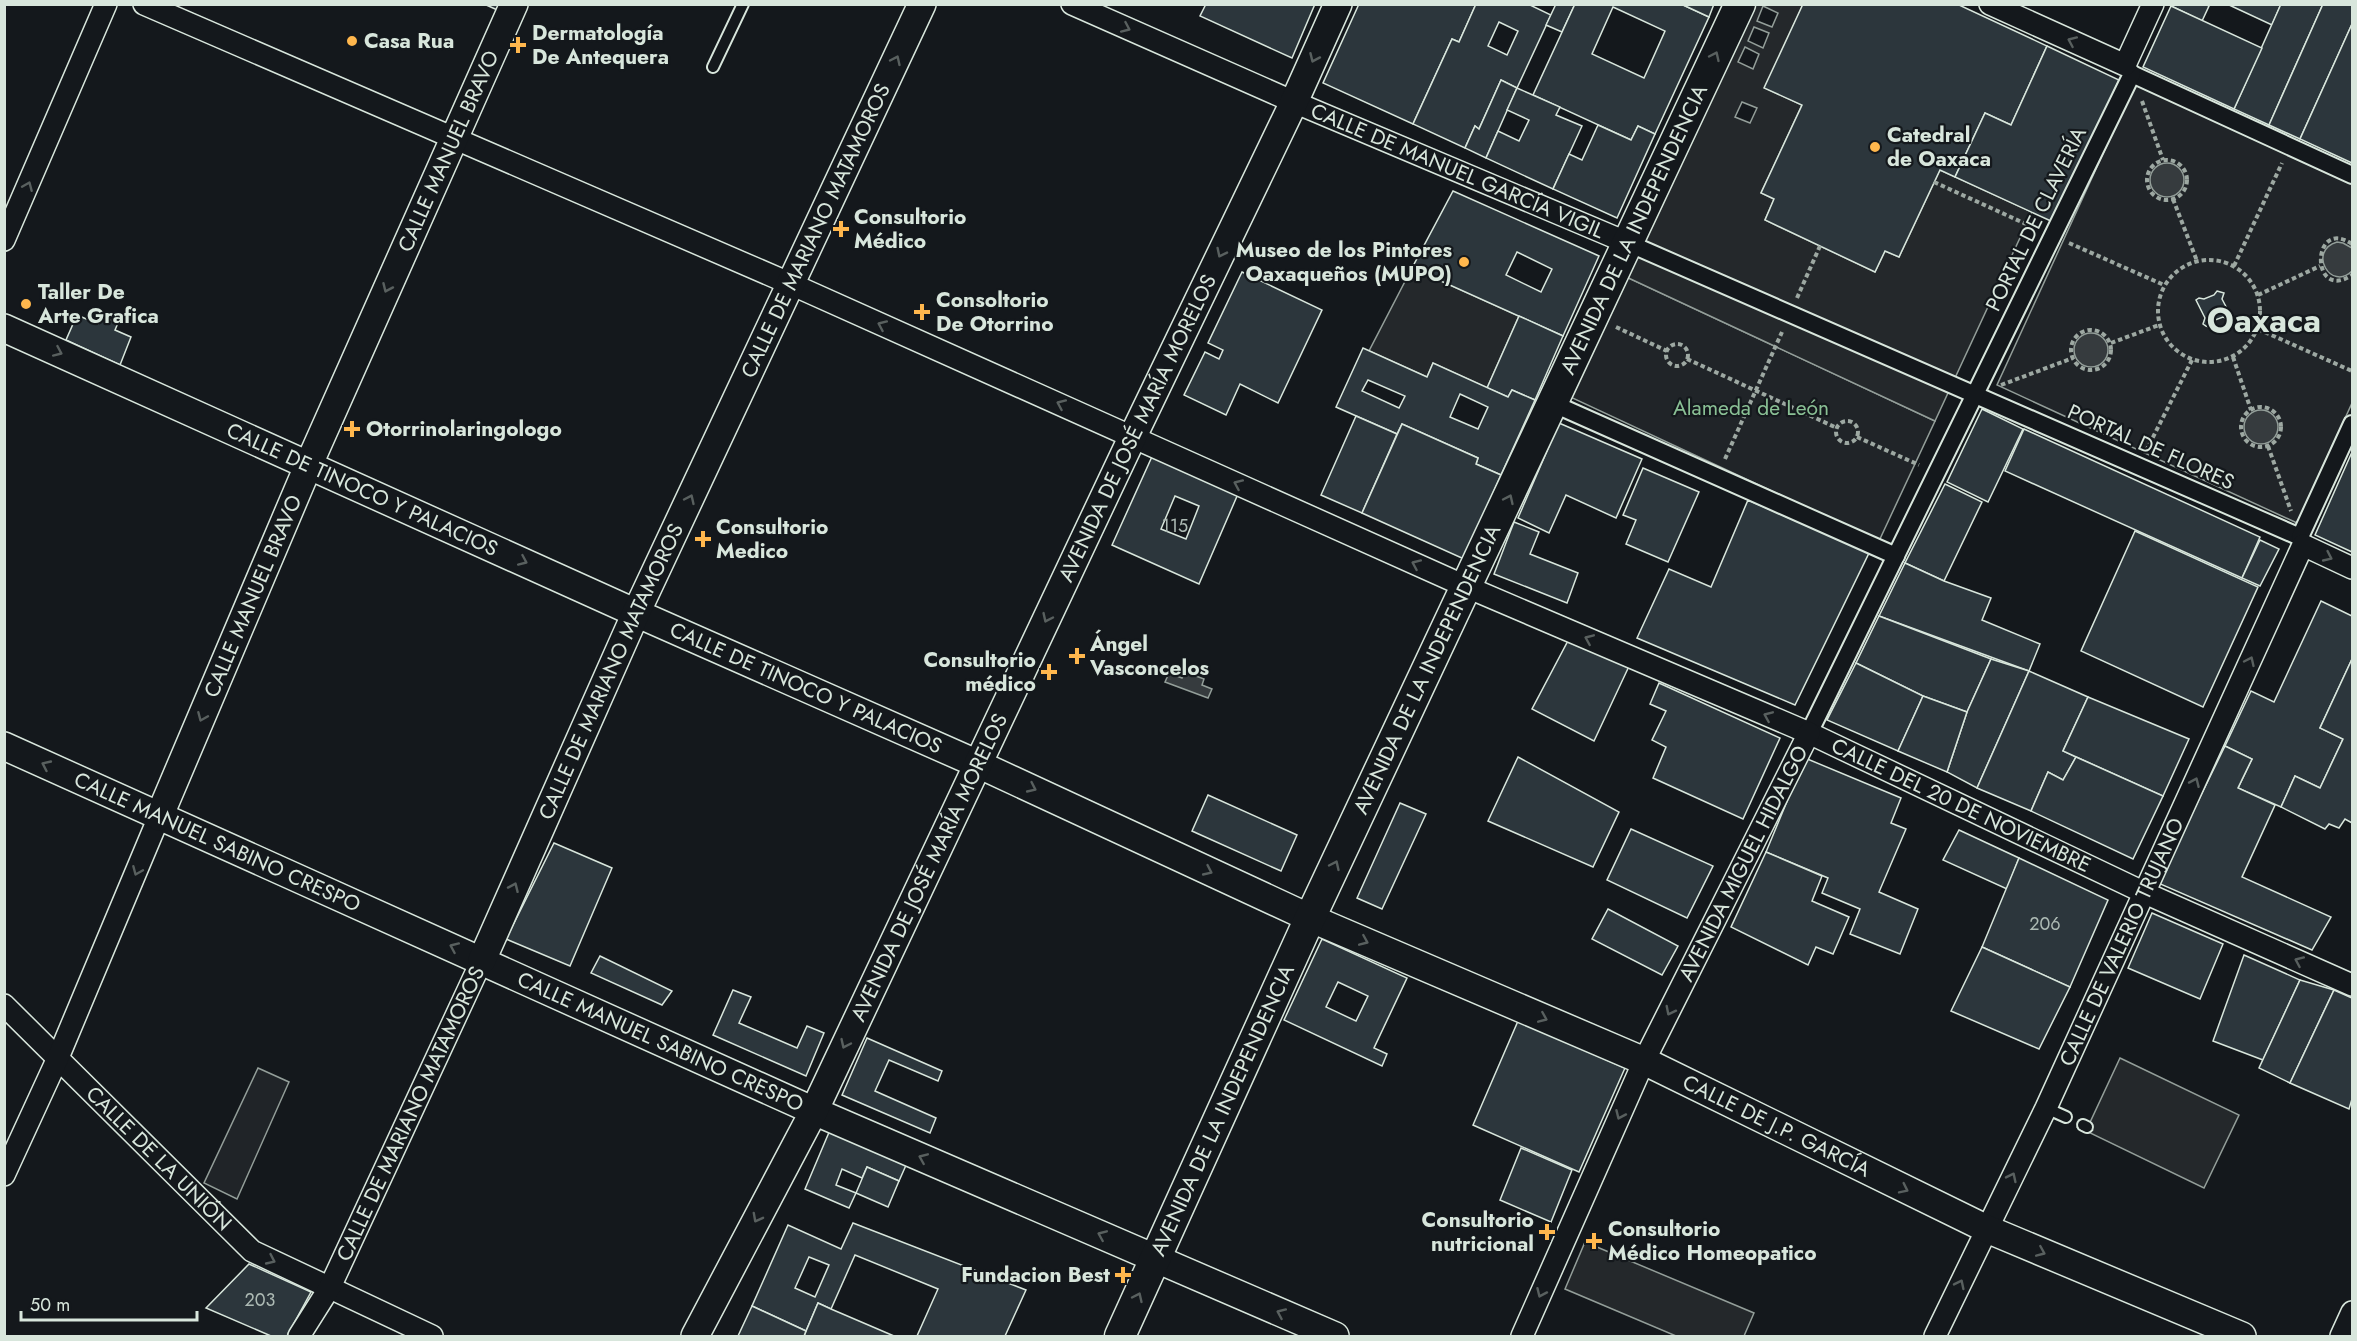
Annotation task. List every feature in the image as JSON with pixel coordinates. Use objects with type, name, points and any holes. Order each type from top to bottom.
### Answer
[{"type":"main road","name":"AVENIDA DE LA INDEPENDENCIA","points":[[1120,1336],[1310,918],[1468,588],[1740,4]]},
{"type":"street","points":[[4,240],[106,4]]},
{"type":"street","name":"CALLE DEL 20 DE NOVIEMBRE","points":[[144,4],[791,284],[1468,588],[1809,734],[2145,892],[2352,985]]},
{"type":"street","name":"CALLE MANUEL BRAVO","points":[[4,1175],[57,1060],[309,464],[514,4]]},
{"type":"street","name":"CALLE DE MARIANO MATAMOROS","points":[[299,1336],[330,1287],[482,960],[636,613],[922,4]]},
{"type":"street","name":"CALLE DE MANUEL GARCÍA VIGIL","points":[[1072,4],[1294,102],[1628,243],[1976,395]]},
{"type":"street","name":"AVENIDA DE JOSÉ MARÍA MORELOS","points":[[695,1336],[814,1111],[1133,436],[1294,102],[1338,4]]},
{"type":"street","points":[[1990,4],[2352,175]]},
{"type":"street","points":[[2129,69],[2153,4]]},
{"type":"street","name":"PORTAL DE CLAVERÍA","points":[[1976,395],[2129,69]]},
{"type":"street","name":"CALLE DE TINOCO Y PALACIOS","points":[[4,328],[636,613],[978,764],[1310,918]]},
{"type":"street","name":"PORTAL DE FLORES","points":[[1976,395],[2302,541]]},
{"type":"street","name":"AVENIDA MIGUEL HIDALGO","points":[[1522,1336],[1644,1061],[1976,395]]},
{"type":"street","points":[[1554,404],[1896,556]]},
{"type":"street","points":[[2352,423],[2302,541],[2352,568]]},
{"type":"street","name":"CALLE DE VALERIO TRUJANO","points":[[1935,1336],[2046,1108],[2302,541]]},
{"type":"street","name":"CALLE MANUEL SABINO CRESPO","points":[[4,746],[814,1111],[1335,1336]]},
{"type":"street","name":"CALLE DE J.P. GARCÍA","points":[[1310,918],[1644,1061],[1987,1229],[2242,1336]]},
{"type":"street","name":"CALLE DE LA UNIÓN","points":[[4,1005],[252,1251],[432,1336]]},
{"type":"street","points":[[2341,1336],[2352,1312]]},
{"type":"lane","points":[[713,67],[743,4]]},
{"type":"lane","points":[[2046,1108],[2066,1117]]},
{"type":"path","points":[[2129,69],[2163,160]]},
{"type":"path","points":[[2234,266],[2290,147]]},
{"type":"path","points":[[2170,159],[2181,164],[2187,175],[2186,187],[2174,199],[2157,197],[2148,185],[2150,169],[2163,160],[2170,159]]},
{"type":"path","points":[[2174,199],[2197,261]]},
{"type":"path","points":[[2352,244],[2338,239],[2327,244],[2320,254],[2320,266],[2333,279],[2345,279],[2352,275]]},
{"type":"path","points":[[1717,476],[1820,246]]},
{"type":"path","points":[[2210,259],[2234,266],[2253,284],[2258,296],[2261,312],[2258,329],[2252,340],[2233,357],[2220,362],[2206,363],[2192,360],[2177,352],[2166,340],[2159,325],[2159,297],[2164,285],[2173,274],[2197,261],[2210,259]]},
{"type":"path","points":[[2258,296],[2320,266]]},
{"type":"path","points":[[1593,317],[1667,351]]},
{"type":"path","points":[[2110,343],[2159,325]]},
{"type":"path","points":[[2258,329],[2352,371]]},
{"type":"path","points":[[2097,330],[2110,343],[2111,356],[2108,362],[2098,370],[2085,370],[2073,358],[2074,339],[2084,331],[2097,330]]},
{"type":"path","points":[[1672,345],[1682,345],[1687,350],[1687,359],[1682,365],[1675,365],[1668,361],[1667,351],[1672,345]]},
{"type":"path","points":[[2233,357],[2251,410]]},
{"type":"path","points":[[1976,395],[2073,358]]},
{"type":"path","points":[[1687,359],[1837,428]]},
{"type":"path","points":[[2138,466],[2192,360]]},
{"type":"path","points":[[2260,407],[2272,410],[2280,420],[2278,439],[2268,446],[2255,447],[2245,440],[2242,434],[2244,416],[2251,410],[2260,407]]},
{"type":"path","points":[[1837,428],[1842,423],[1850,422],[1856,426],[1857,437]]},
{"type":"path","points":[[1837,428],[1838,437],[1843,442],[1849,443],[1857,437]]},
{"type":"path","points":[[1857,437],[1937,473]]},
{"type":"path","points":[[2268,446],[2302,541]]},
{"type":"green space","points":[[2135,84],[2352,184],[2352,403],[2297,523],[1997,385]]},
{"type":"green space","name":"Alameda de León","points":[[1622,275],[1935,421],[1879,541],[1566,395]]},
{"type":"green space","points":[[258,1068],[289,1082],[237,1199],[204,1183]]},
{"type":"shaded area","points":[[1747,5],[1803,5],[1765,88],[1802,105],[1761,193],[1774,199],[1765,220],[1875,272],[1885,251],[1899,257],[1940,170],[2032,212],[1935,421],[1622,275]],"holes":[[[1763,6],[1778,13],[1772,27],[1757,21]],[[1754,27],[1769,33],[1763,48],[1748,41]],[[1745,47],[1759,54],[1753,69],[1738,62]],[[1742,102],[1757,108],[1750,123],[1735,117]]]},
{"type":"shaded area","points":[[2167,163],[2179,168],[2184,180],[2179,192],[2167,197],[2155,192],[2150,180],[2155,168]]},
{"type":"shaded area","points":[[2337,242],[2352,248],[2352,271],[2337,277],[2325,268],[2323,261],[2328,247]]},
{"type":"shaded area","points":[[1412,268],[1519,316],[1487,388],[1433,363],[1427,377],[1369,351]]},
{"type":"shaded area","points":[[2091,333],[2103,338],[2108,350],[2103,362],[2091,367],[2079,362],[2074,350],[2079,338]]},
{"type":"shaded area","points":[[2261,410],[2273,415],[2278,427],[2273,439],[2261,444],[2249,439],[2244,427],[2249,415]]},
{"type":"shaded area","points":[[1185,672],[1204,679],[1202,685],[1212,689],[1208,698],[1165,682],[1169,673],[1182,678]]},
{"type":"shaded area","points":[[2120,1058],[2239,1115],[2204,1188],[2086,1131]]},
{"type":"shaded area","points":[[1585,1242],[1754,1313],[1744,1336],[1676,1336],[1565,1289]]},
{"type":"building","points":[[484,4],[516,4],[511,16]]},
{"type":"building","points":[[1206,4],[1315,4],[1292,58],[1200,16]]},
{"type":"building","points":[[1359,4],[1476,4],[1459,42],[1452,39],[1413,124],[1323,83]]},
{"type":"building","points":[[1476,4],[1528,4],[1551,15],[1517,88],[1501,80],[1479,129],[1475,126],[1465,148],[1413,124],[1452,39],[1459,42]],"holes":[[[1499,22],[1518,31],[1507,55],[1488,46]]]},
{"type":"building","points":[[1556,4],[1575,4],[1562,32],[1546,25]]},
{"type":"building","points":[[1575,4],[1681,4],[1709,17],[1655,134],[1638,126],[1631,140],[1533,95]],"holes":[[[1613,7],[1665,31],[1644,78],[1592,54]]]},
{"type":"building","points":[[1681,4],[1714,4],[1709,17]]},
{"type":"building","name":"Catedral de Oaxaca","points":[[1803,4],[1957,4],[2047,46],[2011,125],[1985,113],[1955,177],[1940,170],[1899,257],[1885,251],[1875,272],[1765,220],[1774,199],[1761,193],[1802,105],[1764,88]]},
{"type":"building","points":[[2172,4],[2209,6],[2202,21],[2171,6]]},
{"type":"building","points":[[2227,4],[2281,4],[2272,25]]},
{"type":"building","points":[[2281,4],[2323,4],[2269,125],[2234,109]]},
{"type":"building","points":[[2323,4],[2352,4],[2352,24],[2300,139],[2269,125]]},
{"type":"building","points":[[2171,6],[2262,48],[2234,109],[2143,67]]},
{"type":"building","points":[[2352,24],[2352,163],[2300,139]]},
{"type":"building","points":[[2047,46],[2119,80],[2053,222],[1955,177],[1985,113],[2011,125]]},
{"type":"building","points":[[1501,80],[1517,88],[1486,158],[1465,148],[1475,126],[1479,129]]},
{"type":"building","points":[[1517,88],[1560,107],[1556,115],[1582,126],[1553,189],[1486,158],[1498,131],[1519,141],[1529,120],[1507,110]]},
{"type":"building","points":[[1598,125],[1631,140],[1638,126],[1655,134],[1617,218],[1553,189],[1569,154],[1582,160]]},
{"type":"building","name":"Museo de los Pintores Oaxaqueños (MUPO)","points":[[1453,191],[1599,256],[1563,336],[1412,268]],"holes":[[[1517,252],[1552,269],[1541,292],[1506,275]]]},
{"type":"building","points":[[1242,272],[1322,310],[1278,403],[1240,384],[1226,415],[1184,395],[1205,352],[1219,359],[1223,350],[1208,343]]},
{"type":"building","points":[[2217,291],[2224,293],[2222,299],[2231,316],[2228,319],[2223,317],[2212,321],[2209,327],[2203,324],[2205,318],[2196,300],[2214,295]]},
{"type":"building","points":[[77,315],[98,324],[101,316],[118,323],[115,330],[131,337],[120,365],[66,340]]},
{"type":"building","points":[[1519,316],[1563,336],[1535,400],[1512,390],[1508,397],[1487,388]]},
{"type":"building","points":[[1363,348],[1427,377],[1433,363],[1508,397],[1512,390],[1535,400],[1501,475],[1476,464],[1478,458],[1402,424],[1397,434],[1336,407]],"holes":[[[1368,380],[1405,396],[1399,408],[1362,391]],[[1460,394],[1488,407],[1478,429],[1450,417]]]},
{"type":"building","points":[[1982,409],[2023,429],[1988,502],[1947,482]]},
{"type":"building","points":[[1356,416],[1397,434],[1362,513],[1321,495]]},
{"type":"building","points":[[1559,423],[1642,459],[1616,518],[1566,495],[1549,533],[1518,518]]},
{"type":"building","points":[[1402,424],[1478,458],[1476,464],[1501,475],[1464,559],[1362,513]]},
{"type":"building","points":[[2024,429],[2260,537],[2242,578],[2005,471]]},
{"type":"building","points":[[1155,450],[1241,487],[1199,584],[1112,545]],"holes":[[[1175,496],[1199,506],[1186,539],[1161,529]]]},
{"type":"building","points":[[2352,452],[2352,552],[2315,535]]},
{"type":"building","points":[[1643,468],[1699,492],[1668,562],[1626,544],[1636,520],[1623,515]]},
{"type":"building","points":[[1945,484],[1982,502],[1944,581],[1905,563]]},
{"type":"building","points":[[1748,500],[1869,553],[1795,705],[1637,638],[1669,569],[1711,587]]},
{"type":"building","points":[[1514,522],[1539,532],[1530,554],[1578,573],[1567,603],[1494,574]]},
{"type":"building","points":[[2135,531],[2258,587],[2203,707],[2081,651]]},
{"type":"building","points":[[2260,540],[2279,549],[2260,586],[2242,578]]},
{"type":"building","points":[[1905,563],[1944,581],[1991,598],[1982,620],[2040,644],[2029,671],[1879,616]]},
{"type":"building","points":[[2321,601],[2352,616],[2352,659],[2320,728],[2343,739],[2320,788],[2295,776],[2281,807],[2238,788],[2252,759],[2225,746],[2251,691],[2274,702]]},
{"type":"building","points":[[1879,616],[1991,659],[1967,712],[1923,696],[1856,663]]},
{"type":"building","points":[[1570,637],[1631,662],[1594,741],[1532,709]]},
{"type":"building","points":[[1991,659],[2029,671],[1977,788],[1947,772],[1967,712]]},
{"type":"building","points":[[2352,659],[2352,823],[2345,819],[2339,828],[2329,824],[2325,829],[2281,807],[2295,776],[2320,788],[2343,739],[2320,728]]},
{"type":"building","points":[[1856,663],[1923,696],[1898,751],[1827,720]]},
{"type":"building","points":[[2029,671],[2088,697],[2063,751],[2076,757],[2063,780],[2048,772],[2031,811],[1977,788]]},
{"type":"building","points":[[1659,683],[1780,738],[1743,819],[1653,778],[1666,747],[1652,740],[1666,711],[1650,704]]},
{"type":"building","points":[[1923,696],[1967,712],[1947,772],[1898,751]]},
{"type":"building","points":[[2088,697],[2189,739],[2163,796],[2063,751]]},
{"type":"building","points":[[2225,746],[2252,759],[2238,788],[2275,805],[2242,877],[2331,917],[2312,950],[2158,883]]},
{"type":"building","points":[[1518,757],[1619,812],[1593,867],[1488,821]]},
{"type":"building","points":[[2076,757],[2163,796],[2133,859],[2031,811],[2048,772],[2063,780]]},
{"type":"building","points":[[1805,758],[1901,798],[1891,823],[1906,829],[1879,892],[1918,909],[1900,954],[1850,934],[1860,909],[1822,893],[1828,878],[1766,852]]},
{"type":"building","points":[[1208,795],[1297,835],[1281,871],[1192,831]]},
{"type":"building","points":[[1400,803],[1426,814],[1382,909],[1357,898]]},
{"type":"building","points":[[1631,829],[1713,866],[1687,918],[1607,880]]},
{"type":"building","points":[[1959,830],[2019,858],[2007,889],[1943,860]]},
{"type":"building","points":[[554,843],[612,868],[570,966],[506,939]]},
{"type":"building","points":[[1766,852],[1822,876],[1812,901],[1849,917],[1833,954],[1816,947],[1808,965],[1731,927]]},
{"type":"building","points":[[2019,858],[2108,900],[2070,987],[1982,947]]},
{"type":"building","points":[[1608,909],[1678,946],[1662,975],[1592,939]]},
{"type":"building","points":[[2152,913],[2223,944],[2200,999],[2128,968]]},
{"type":"building","points":[[1322,939],[1407,978],[1374,1048],[1387,1054],[1382,1066],[1284,1020]],"holes":[[[1338,982],[1368,996],[1356,1021],[1326,1007]]]},
{"type":"building","points":[[1982,947],[2070,987],[2039,1049],[1951,1011]]},
{"type":"building","points":[[2244,955],[2300,980],[2263,1060],[2213,1041]]},
{"type":"building","points":[[600,956],[672,991],[662,1005],[591,973]]},
{"type":"building","points":[[2300,980],[2334,990],[2290,1083],[2259,1068]]},
{"type":"building","points":[[733,990],[751,997],[739,1023],[797,1048],[807,1026],[824,1033],[806,1076],[713,1035]]},
{"type":"building","points":[[2334,990],[2352,998],[2352,1099],[2349,1109],[2290,1083]]},
{"type":"building","points":[[1518,1021],[1625,1068],[1579,1172],[1473,1125]]},
{"type":"building","points":[[867,1038],[942,1071],[938,1081],[889,1060],[875,1091],[936,1118],[930,1133],[842,1095]]},
{"type":"building","points":[[830,1130],[907,1163],[899,1181],[867,1167],[862,1178],[842,1169],[836,1185],[856,1193],[849,1208],[805,1189]]},
{"type":"building","points":[[1521,1148],[1572,1170],[1551,1222],[1500,1200]]},
{"type":"building","points":[[867,1167],[899,1181],[888,1207],[856,1193]]},
{"type":"building","points":[[853,1223],[1026,1290],[1005,1336],[917,1336],[938,1289],[855,1255],[831,1309],[818,1303],[806,1331],[752,1306],[788,1225],[841,1249]],"holes":[[[809,1257],[829,1265],[815,1297],[795,1288]]]},
{"type":"building","points":[[249,1264],[311,1292],[287,1336],[271,1336],[206,1308]]},
{"type":"building","points":[[818,1303],[831,1309],[894,1336],[804,1336]]},
{"type":"building","points":[[752,1306],[806,1331],[804,1336],[738,1336]]},
{"type":"place","name":"Casa Rua","points":[[352,41]]},
{"type":"place","name":"Dermatología De Antequera","points":[[518,45]]},
{"type":"place","name":"Catedral de Oaxaca","points":[[1875,147]]},
{"type":"place","name":"Consultorio Médico","points":[[841,229]]},
{"type":"place","name":"Museo de los Pintores Oaxaqueños (MUPO)","points":[[1464,262]]},
{"type":"place","name":"Taller De Arte Grafica","points":[[26,304]]},
{"type":"place","name":"Consoltorio De Otorrino","points":[[922,312]]},
{"type":"place","name":"Otorrinolaringologo","points":[[352,429]]},
{"type":"place","name":"Consultorio Medico","points":[[703,539]]},
{"type":"place","name":"Ángel Vasconcelos","points":[[1077,656]]},
{"type":"place","name":"Consultorio médico","points":[[1049,672]]},
{"type":"place","name":"Consultorio nutricional","points":[[1547,1232]]},
{"type":"place","name":"Consultorio Médico Homeopatico","points":[[1594,1241]]},
{"type":"place","name":"Fundacion Best","points":[[1123,1275]]},
{"type":"district","name":"Oaxaca","points":[[2264,320]]}]
